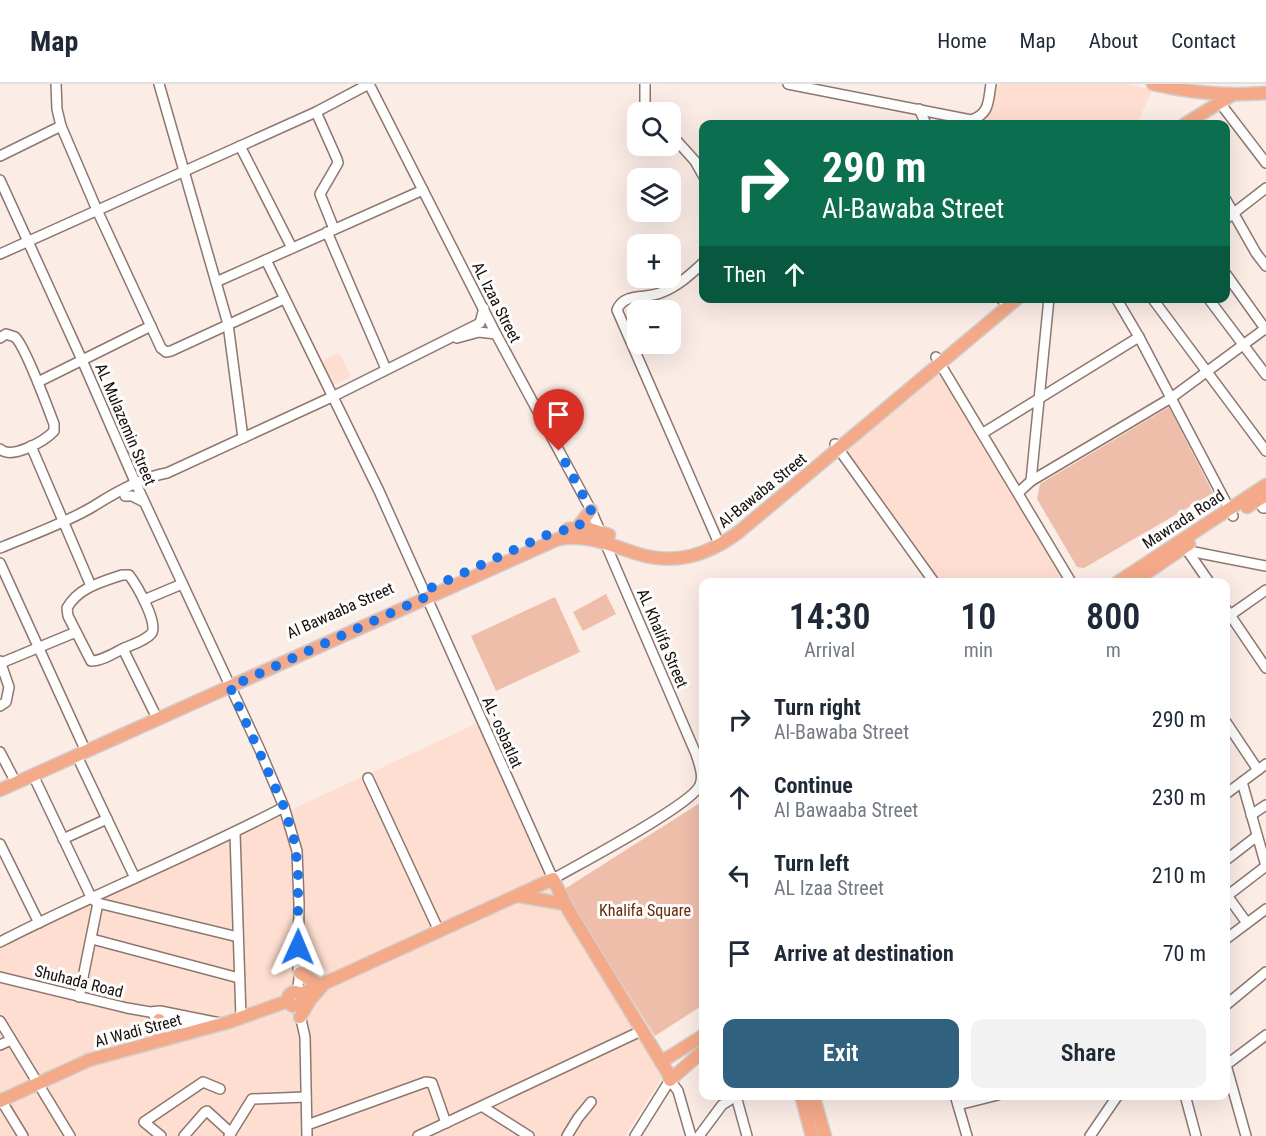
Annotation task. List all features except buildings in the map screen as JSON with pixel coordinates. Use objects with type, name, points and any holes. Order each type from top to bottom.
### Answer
[{"type":"main road","points":[[1153,84],[1172,89],[1235,95],[1266,93]]},
{"type":"main road","points":[[1201,120],[1235,95]]},
{"type":"main road","points":[[1193,120],[1222,105]]},
{"type":"main road","name":"Al-Bawaba Street","points":[[604,537],[636,554],[664,559],[685,558],[704,553],[729,540],[938,360],[1000,303]]},
{"type":"main road","points":[[938,360],[1012,303]]},
{"type":"main road","name":"Al-Bawaba Street","points":[[425,594],[558,539],[579,536],[604,537],[665,552],[694,548],[717,539],[736,526],[837,446]]},
{"type":"main road","name":"Mawrada Road","points":[[1139,578],[1266,485]]},
{"type":"main road","name":"Mawrada Road","points":[[1231,512],[1264,505]]},
{"type":"main road","points":[[577,528],[591,510]]},
{"type":"main road","name":"Al Bawaaba Street","points":[[228,683],[425,594],[554,532],[577,528],[604,537]]},
{"type":"main road","name":"Mawrada Road","points":[[1126,578],[1184,547]]},
{"type":"main road","points":[[0,790],[154,712],[228,683]]},
{"type":"main road","points":[[0,783],[80,750],[228,683]]},
{"type":"main road","points":[[553,879],[565,904],[668,1073],[670,1080],[678,1076],[699,1055]]},
{"type":"main road","name":"Al Wadi Street","points":[[1,1101],[89,1060],[222,1024],[296,1000],[323,983],[553,879]]},
{"type":"main road","points":[[517,896],[565,904]]},
{"type":"main road","points":[[296,1000],[313,996],[323,983],[299,971]]},
{"type":"main road","points":[[155,1016],[157,1041]]},
{"type":"main road","points":[[661,1062],[699,1038]]},
{"type":"main road","points":[[802,1100],[812,1136]]},
{"type":"main road","points":[[814,1100],[825,1136]]},
{"type":"street","points":[[56,84],[57,110],[61,126],[160,348],[166,352],[284,299]]},
{"type":"street","points":[[159,84],[228,324],[243,438]]},
{"type":"street","points":[[0,254],[316,112],[369,84]]},
{"type":"street","name":"AL Izaa Street","points":[[369,84],[496,334],[604,537]]},
{"type":"street","points":[[645,84],[645,102]]},
{"type":"street","points":[[788,84],[971,120],[986,111],[991,84]]},
{"type":"street","points":[[1222,105],[1266,163]]},
{"type":"street","points":[[920,109],[924,120]]},
{"type":"street","points":[[316,112],[338,163],[320,194],[330,231],[386,369]]},
{"type":"street","points":[[0,156],[61,126]]},
{"type":"street","points":[[681,145],[699,168]]},
{"type":"street","points":[[240,146],[292,248]]},
{"type":"street","name":"AL Mulazemin Street","points":[[0,180],[137,487],[284,807],[297,851],[299,971],[296,1000],[304,1037],[305,1132]]},
{"type":"street","points":[[1230,216],[1266,188]]},
{"type":"street","points":[[216,282],[423,190]]},
{"type":"street","points":[[1230,218],[1266,266]]},
{"type":"street","points":[[1256,253],[1266,246]]},
{"type":"street","name":"AL- osbatlat","points":[[266,260],[334,396],[553,879]]},
{"type":"street","points":[[699,266],[673,287],[658,294],[627,299],[621,302],[617,310],[717,539]]},
{"type":"street","points":[[1019,492],[1031,481],[1171,398],[1266,329],[1230,280]]},
{"type":"street","points":[[1031,481],[1048,303]]},
{"type":"street","points":[[1119,303],[1231,512]]},
{"type":"street","points":[[1156,303],[1266,451]]},
{"type":"street","points":[[1212,303],[1266,375]]},
{"type":"street","points":[[443,342],[457,332],[480,323],[483,308]]},
{"type":"street","points":[[38,382],[151,326]]},
{"type":"street","points":[[94,506],[125,496],[157,475],[167,473],[334,396],[443,342],[479,332],[496,334]]},
{"type":"street","points":[[0,338],[6,334],[14,336],[19,342],[54,424],[54,431],[49,436],[31,446],[10,454],[3,453],[0,449]]},
{"type":"street","points":[[983,434],[1139,337]]},
{"type":"street","points":[[938,360],[1069,578]]},
{"type":"street","points":[[31,446],[91,586]]},
{"type":"street","points":[[837,446],[931,578]]},
{"type":"street","points":[[0,548],[94,506],[101,500],[137,487]]},
{"type":"street","points":[[125,496],[132,496],[144,502]]},
{"type":"street","name":"AL Khalifa Street","points":[[604,537],[696,754],[699,767]]},
{"type":"street","points":[[1184,547],[1266,566]]},
{"type":"street","points":[[1184,547],[1206,578]]},
{"type":"street","points":[[0,563],[38,647],[107,819],[135,878]]},
{"type":"street","points":[[129,575],[144,600],[154,627],[153,632],[123,649],[91,661],[67,608],[70,601],[91,586],[129,575]]},
{"type":"street","points":[[144,600],[182,584]]},
{"type":"street","points":[[1230,612],[1266,590]]},
{"type":"street","points":[[1230,618],[1266,668]]},
{"type":"street","points":[[0,706],[6,702],[9,687],[0,662],[76,632]]},
{"type":"street","points":[[123,649],[154,712]]},
{"type":"street","points":[[1230,735],[1262,767],[1230,791]]},
{"type":"street","points":[[0,752],[13,777]]},
{"type":"street","points":[[33,775],[95,901],[92,939],[79,996]]},
{"type":"street","points":[[368,778],[439,931]]},
{"type":"street","points":[[1230,892],[1266,866],[1242,782]]},
{"type":"street","name":"AL Khalifa Street","points":[[553,879],[670,812],[690,797],[699,785]]},
{"type":"street","points":[[1251,815],[1266,805]]},
{"type":"street","points":[[0,942],[39,923],[95,901],[135,878],[284,807]]},
{"type":"street","points":[[63,839],[107,819]]},
{"type":"street","points":[[235,832],[241,1018]]},
{"type":"street","points":[[1230,857],[1257,836]]},
{"type":"street","points":[[0,844],[39,923]]},
{"type":"street","points":[[1230,900],[1247,923]]},
{"type":"street","points":[[95,901],[238,937]]},
{"type":"street","points":[[1230,936],[1266,909]]},
{"type":"street","points":[[92,939],[239,978]]},
{"type":"street","points":[[1230,1002],[1266,972]]},
{"type":"street","name":"Shuhada Road","points":[[0,977],[204,1029]]},
{"type":"street","name":"Shuhada Road","points":[[155,1016],[160,1011],[222,1024]]},
{"type":"street","points":[[0,1021],[70,1136]]},
{"type":"street","points":[[418,1136],[430,1134],[446,1123],[641,1031]]},
{"type":"street","points":[[1230,1062],[1266,1035]]},
{"type":"street","points":[[0,1045],[11,1040]]},
{"type":"street","points":[[1230,1079],[1246,1136]]},
{"type":"street","points":[[635,1136],[670,1080],[678,1091],[691,1136]]},
{"type":"street","points":[[161,1136],[144,1122],[203,1082],[220,1089]]},
{"type":"street","points":[[305,1132],[426,1082],[434,1086],[446,1123]]},
{"type":"street","points":[[184,1136],[207,1111],[230,1135],[252,1099],[306,1096]]},
{"type":"street","points":[[699,1136],[722,1105],[730,1100]]},
{"type":"street","points":[[738,1100],[747,1136]]},
{"type":"street","points":[[956,1100],[967,1136]]},
{"type":"street","points":[[958,1106],[980,1100]]},
{"type":"street","points":[[1090,1136],[1115,1100]]},
{"type":"street","points":[[1187,1100],[1196,1136]]},
{"type":"street","points":[[1,1101],[23,1136]]},
{"type":"street","points":[[567,1136],[591,1102]]},
{"type":"street","points":[[483,1107],[529,1136]]},
{"type":"shaded area","points":[[998,84],[1128,84],[1152,90],[1139,120],[977,120],[986,116]]},
{"type":"shaded area","points":[[339,353],[351,376],[330,387],[318,363]]},
{"type":"shaded area","points":[[939,370],[1064,578],[935,578],[845,453]]},
{"type":"shaded area","points":[[482,721],[544,860],[663,1076],[625,1136],[0,1136],[0,945]]},
{"type":"green space","points":[[1169,407],[1213,493],[1084,568],[1077,567],[1037,499],[1040,484]]},
{"type":"green space","points":[[606,594],[616,614],[583,631],[573,612]]},
{"type":"green space","points":[[555,597],[580,652],[496,691],[471,636]]},
{"type":"green space","name":"Khalifa Square","points":[[699,804],[699,1008],[655,1036],[563,890]]},
{"type":"route","points":[[298,947],[299,904],[295,843],[284,807],[230,687],[426,597],[424,591],[554,532],[577,528],[591,510],[559,451]]}]
